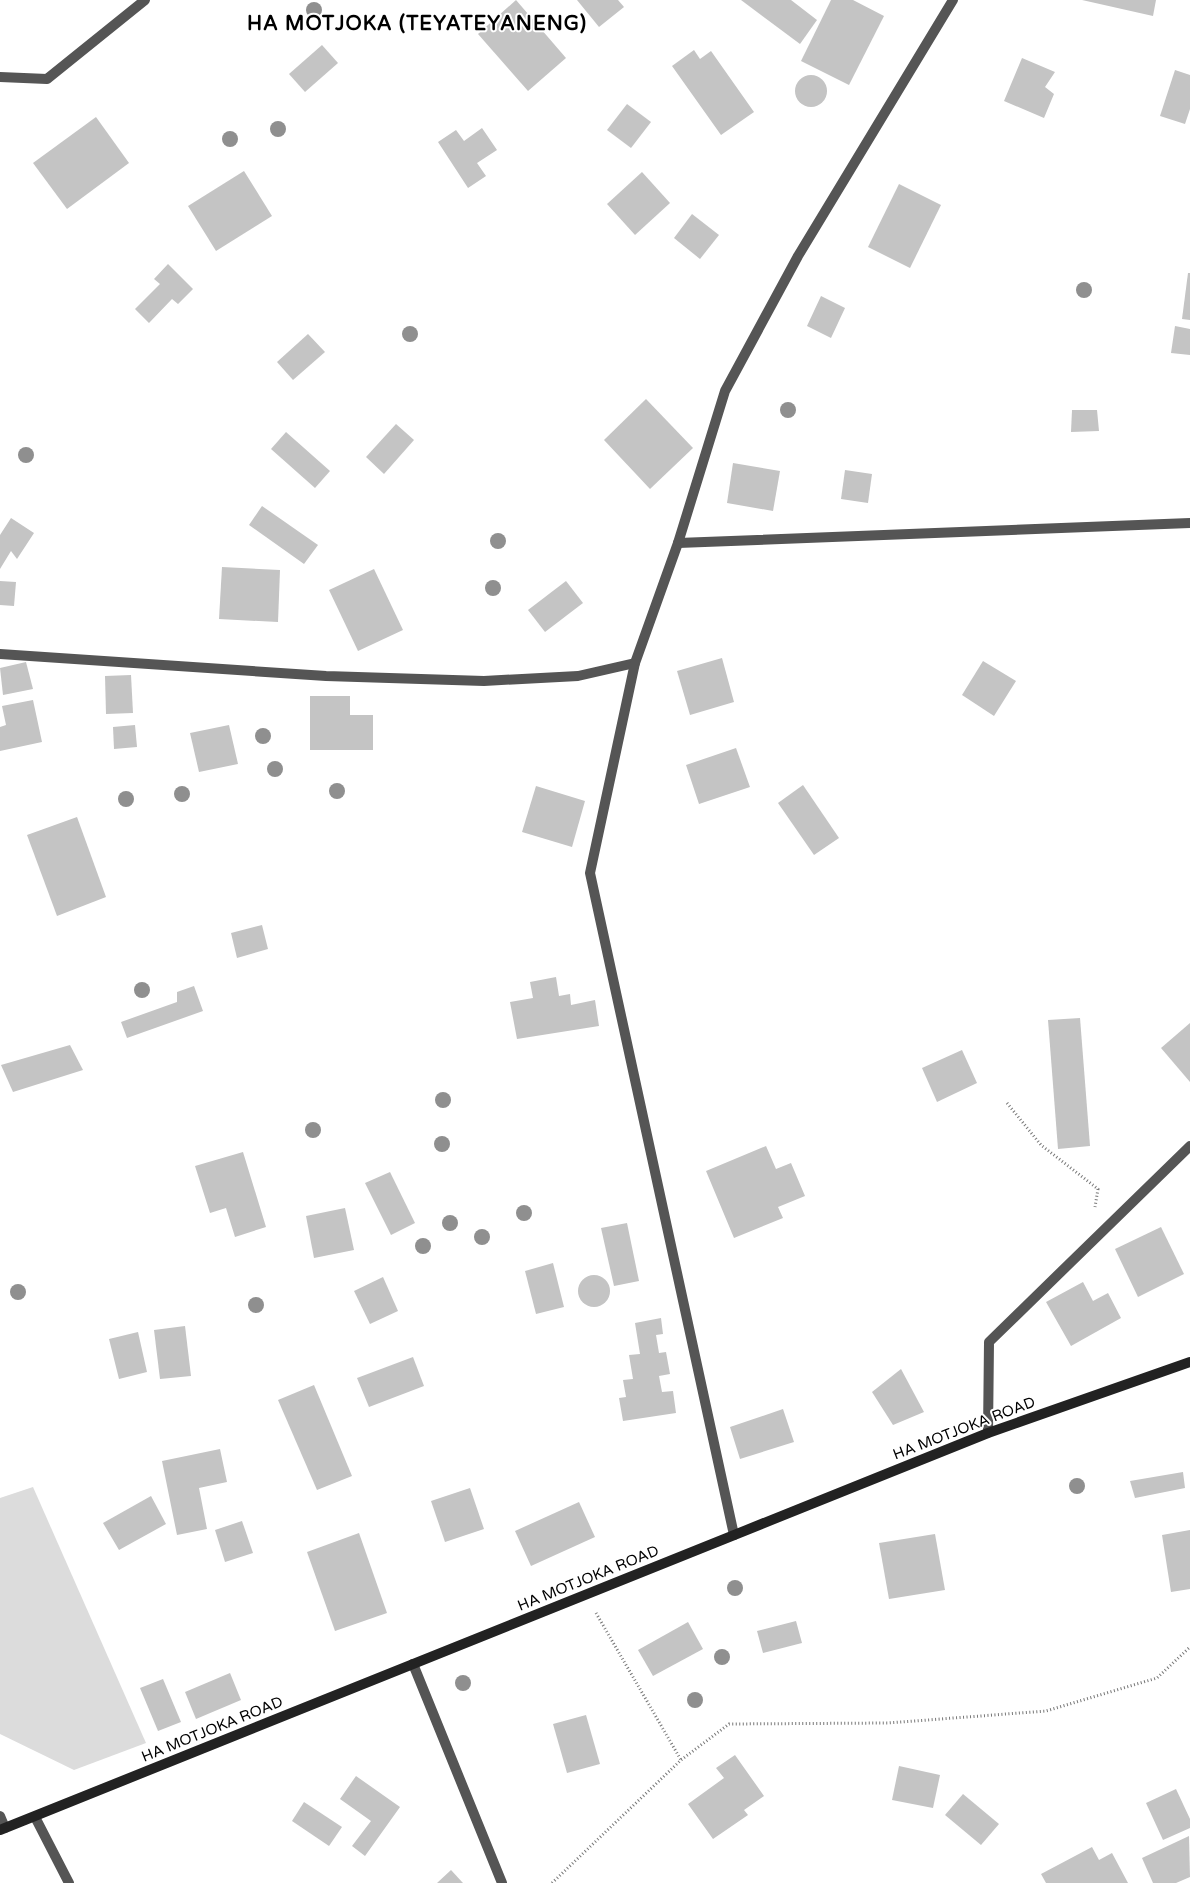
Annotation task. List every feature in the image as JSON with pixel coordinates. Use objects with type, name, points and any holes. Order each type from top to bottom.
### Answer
[{"type":"street","points":[[0,77],[47,79],[145,0]]},
{"type":"street","points":[[734,1536],[590,873],[635,663],[678,543],[725,391],[798,256],[952,0]]},
{"type":"street","points":[[678,543],[1190,523]]},
{"type":"street","points":[[0,654],[326,676],[484,681],[578,676],[635,663]]},
{"type":"street","points":[[988,1433],[989,1342],[1190,1146]]},
{"type":"street","name":"HA MOTJOKA ROAD","points":[[2,1829],[988,1433],[1190,1362]]},
{"type":"street","points":[[413,1664],[502,1883]]},
{"type":"street","points":[[0,1816],[2,1829]]},
{"type":"street","points":[[35,1817],[68,1883]]},
{"type":"path","points":[[1007,1103],[1041,1145],[1098,1189],[1089,1244]]},
{"type":"path","points":[[586,1595],[681,1760]]},
{"type":"path","points":[[552,1883],[681,1760],[729,1724],[888,1723],[1046,1710],[1156,1678],[1190,1647]]},
{"type":"shaded area","points":[[33,1487],[146,1743],[74,1770],[0,1734],[0,1498]]},
{"type":"building","points":[[516,0],[566,58],[528,91],[478,34]]},
{"type":"building","points":[[577,0],[618,0],[624,7],[599,27]]},
{"type":"building","points":[[741,0],[791,0],[817,20],[800,44]]},
{"type":"building","points":[[831,0],[853,0],[884,16],[849,85],[801,61]]},
{"type":"building","points":[[1082,0],[1156,0],[1153,16]]},
{"type":"building","points":[[322,45],[338,63],[305,92],[289,74]]},
{"type":"building","points":[[694,50],[700,59],[711,51],[754,112],[721,135],[672,66]]},
{"type":"building","points":[[1022,58],[1055,72],[1045,87],[1054,94],[1044,118],[1004,101]]},
{"type":"building","points":[[1175,70],[1190,75],[1190,109],[1185,124],[1160,116]]},
{"type":"building","points":[[811,75],[817,76],[822,80],[826,85],[826,97],[822,102],[817,106],[811,107],[805,106],[800,102],[796,97],[795,91],[796,85],[800,80],[805,76]]},
{"type":"building","points":[[627,104],[651,122],[631,148],[607,130]]},
{"type":"building","points":[[96,117],[129,163],[67,209],[33,163]]},
{"type":"building","points":[[482,128],[497,150],[477,163],[486,176],[468,188],[438,142],[456,130],[464,141]]},
{"type":"building","points":[[244,171],[272,216],[216,251],[188,206]]},
{"type":"building","points":[[642,172],[670,203],[635,235],[607,204]]},
{"type":"building","points":[[899,184],[941,205],[910,268],[868,247]]},
{"type":"building","points":[[692,214],[719,235],[700,259],[674,238]]},
{"type":"building","points":[[168,264],[193,289],[178,304],[172,299],[149,323],[135,309],[160,284],[154,279]]},
{"type":"building","points":[[1188,273],[1190,273],[1190,320],[1182,319]]},
{"type":"building","points":[[821,296],[845,308],[831,338],[807,326]]},
{"type":"building","points":[[1175,326],[1190,329],[1190,355],[1171,353]]},
{"type":"building","points":[[308,334],[325,352],[293,380],[277,362]]},
{"type":"building","points":[[646,399],[693,448],[650,489],[604,440]]},
{"type":"building","points":[[1072,410],[1097,410],[1099,431],[1071,432]]},
{"type":"building","points":[[396,424],[414,440],[384,474],[366,457]]},
{"type":"building","points":[[286,432],[330,471],[315,488],[271,449]]},
{"type":"building","points":[[733,463],[780,471],[773,511],[727,503]]},
{"type":"building","points":[[845,470],[872,474],[868,503],[841,499]]},
{"type":"building","points":[[262,506],[318,545],[304,564],[249,525]]},
{"type":"building","points":[[11,518],[34,533],[17,559],[11,551],[0,569],[0,535]]},
{"type":"building","points":[[222,567],[280,570],[278,622],[219,619]]},
{"type":"building","points":[[374,569],[403,630],[358,651],[329,590]]},
{"type":"building","points":[[0,581],[16,582],[14,606],[0,605]]},
{"type":"building","points":[[566,581],[583,603],[545,632],[528,610]]},
{"type":"building","points":[[722,658],[734,702],[690,715],[677,671]]},
{"type":"building","points":[[983,661],[1016,681],[994,716],[962,695]]},
{"type":"building","points":[[26,662],[33,689],[3,695],[0,668]]},
{"type":"building","points":[[131,675],[133,713],[106,714],[105,676]]},
{"type":"building","points":[[310,696],[350,696],[350,715],[373,715],[373,750],[310,750]]},
{"type":"building","points":[[33,700],[42,742],[0,751],[0,727],[6,725],[2,706]]},
{"type":"building","points":[[135,725],[137,747],[114,749],[113,727]]},
{"type":"building","points":[[229,725],[238,764],[199,772],[190,733]]},
{"type":"building","points":[[736,748],[750,787],[699,804],[686,765]]},
{"type":"building","points":[[803,785],[839,838],[814,855],[778,803]]},
{"type":"building","points":[[536,786],[585,801],[572,847],[522,832]]},
{"type":"building","points":[[77,817],[106,897],[57,916],[27,835]]},
{"type":"building","points":[[262,925],[268,949],[237,958],[231,933]]},
{"type":"building","points":[[556,977],[559,996],[570,994],[571,1005],[595,1000],[599,1026],[517,1039],[510,1002],[533,998],[530,982]]},
{"type":"building","points":[[194,986],[203,1011],[127,1038],[121,1022],[177,1002],[177,992]]},
{"type":"building","points":[[1080,1018],[1090,1146],[1058,1149],[1048,1020]]},
{"type":"building","points":[[1190,1023],[1190,1082],[1161,1048]]},
{"type":"building","points":[[70,1045],[83,1070],[13,1092],[1,1065]]},
{"type":"building","points":[[962,1050],[977,1083],[937,1102],[922,1068]]},
{"type":"building","points":[[766,1146],[776,1169],[791,1163],[805,1196],[778,1207],[783,1218],[734,1238],[706,1171]]},
{"type":"building","points":[[243,1152],[266,1227],[235,1237],[226,1208],[210,1213],[195,1166]]},
{"type":"building","points":[[390,1172],[415,1223],[391,1235],[365,1183]]},
{"type":"building","points":[[345,1208],[354,1250],[314,1258],[306,1216]]},
{"type":"building","points":[[627,1223],[639,1281],[614,1286],[601,1228]]},
{"type":"building","points":[[1161,1227],[1184,1274],[1138,1297],[1115,1249]]},
{"type":"building","points":[[553,1263],[564,1307],[536,1314],[525,1271]]},
{"type":"building","points":[[594,1275],[606,1279],[610,1291],[606,1303],[594,1307],[582,1303],[578,1291],[582,1279]]},
{"type":"building","points":[[383,1277],[398,1311],[370,1324],[354,1291]]},
{"type":"building","points":[[1083,1282],[1093,1301],[1108,1293],[1121,1318],[1071,1346],[1046,1302]]},
{"type":"building","points":[[661,1318],[663,1334],[656,1335],[659,1353],[666,1352],[670,1374],[659,1376],[662,1392],[673,1391],[676,1413],[623,1421],[619,1398],[626,1397],[623,1380],[633,1379],[629,1355],[640,1354],[635,1323]]},
{"type":"building","points":[[185,1326],[191,1376],[160,1379],[154,1330]]},
{"type":"building","points":[[138,1332],[147,1372],[119,1379],[109,1339]]},
{"type":"building","points":[[413,1357],[424,1386],[369,1407],[357,1378]]},
{"type":"building","points":[[901,1369],[924,1412],[893,1425],[872,1392]]},
{"type":"building","points":[[314,1385],[352,1476],[317,1490],[278,1400]]},
{"type":"building","points":[[783,1409],[794,1442],[740,1459],[730,1427]]},
{"type":"building","points":[[220,1449],[227,1482],[199,1488],[207,1529],[177,1535],[162,1461]]},
{"type":"building","points":[[1183,1472],[1185,1488],[1135,1498],[1130,1481]]},
{"type":"building","points":[[470,1488],[484,1529],[445,1542],[431,1501]]},
{"type":"building","points":[[151,1496],[166,1524],[119,1550],[103,1523]]},
{"type":"building","points":[[579,1502],[595,1537],[531,1566],[515,1531]]},
{"type":"building","points":[[242,1521],[253,1553],[225,1562],[215,1530]]},
{"type":"building","points":[[1190,1530],[1190,1589],[1171,1592],[1162,1535]]},
{"type":"building","points":[[359,1533],[387,1613],[335,1631],[307,1552]]},
{"type":"building","points":[[935,1534],[945,1590],[889,1599],[879,1543]]},
{"type":"building","points":[[796,1621],[802,1643],[763,1653],[757,1631]]},
{"type":"building","points":[[688,1622],[703,1649],[653,1676],[638,1650]]},
{"type":"building","points":[[230,1673],[241,1700],[196,1719],[185,1692]]},
{"type":"building","points":[[163,1679],[181,1722],[158,1731],[140,1688]]},
{"type":"building","points":[[586,1715],[600,1764],[567,1773],[553,1724]]},
{"type":"building","points":[[735,1755],[764,1796],[744,1810],[748,1815],[713,1839],[688,1804],[724,1778],[716,1768]]},
{"type":"building","points":[[899,1766],[940,1775],[933,1808],[892,1800]]},
{"type":"building","points":[[356,1776],[400,1807],[365,1856],[352,1846],[371,1821],[340,1799]]},
{"type":"building","points":[[1176,1789],[1190,1819],[1190,1828],[1163,1840],[1146,1803]]},
{"type":"building","points":[[963,1794],[999,1824],[981,1845],[945,1815]]},
{"type":"building","points":[[304,1802],[342,1827],[329,1846],[292,1821]]},
{"type":"building","points":[[1189,1836],[1190,1877],[1176,1883],[1153,1883],[1142,1858]]},
{"type":"building","points":[[1092,1847],[1099,1860],[1112,1853],[1128,1883],[1046,1883],[1041,1874]]},
{"type":"building","points":[[451,1870],[463,1883],[437,1883]]},
{"type":"district","name":"HA MOTJOKA (TEYATEYANENG)","points":[[417,23]]}]
